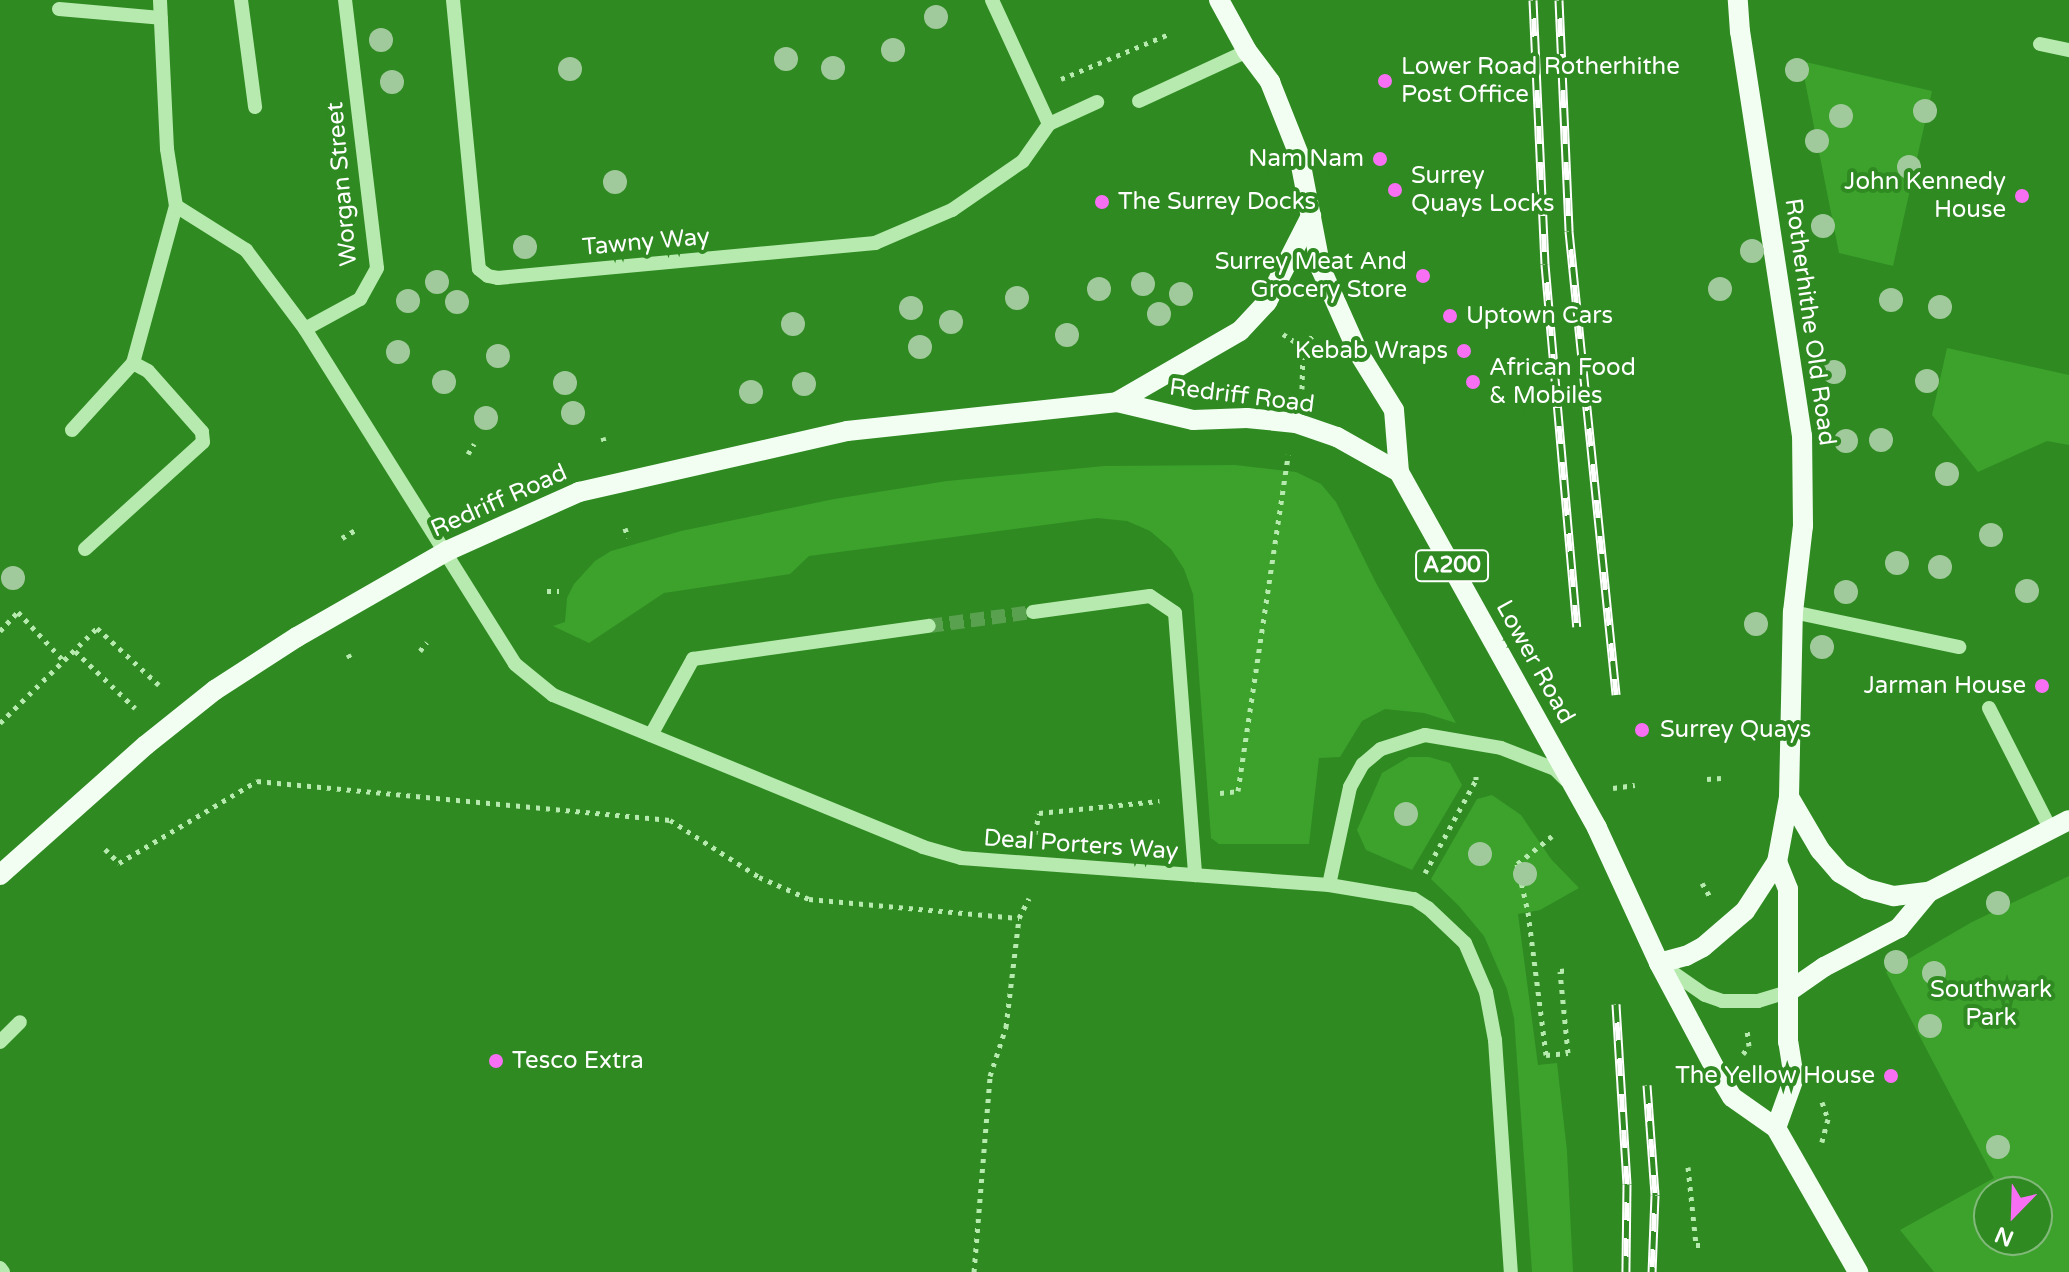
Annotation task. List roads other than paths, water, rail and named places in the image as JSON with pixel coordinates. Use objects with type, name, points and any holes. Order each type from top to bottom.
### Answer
[{"type":"main road","name":"Lower Road","points":[[1219,0],[1247,51],[1270,82],[1299,155],[1321,269],[1358,352],[1394,410],[1399,472],[1575,790],[1659,963],[1732,1097],[1776,1128],[1858,1272]]},
{"type":"main road","name":"Rotherhithe Old Road","points":[[1659,963],[1686,956],[1736,919],[1754,899],[1777,862],[1789,797],[1793,612],[1803,526],[1802,436],[1738,0]]},
{"type":"main road","name":"Redriff Road","points":[[1117,402],[1232,338],[1257,315],[1285,273],[1311,216]]},
{"type":"main road","name":"Redriff Road","points":[[0,875],[146,745],[227,682],[447,551],[579,492],[847,431],[1117,402],[1193,420],[1247,418],[1296,423],[1337,437],[1399,472]]},
{"type":"main road","points":[[1789,797],[1820,850],[1840,873],[1867,889],[1894,896],[1929,892],[2060,825]]},
{"type":"main road","name":"Rotherhithe Old Road","points":[[1776,1128],[1794,1078],[1788,1042],[1788,889],[1777,862]]},
{"type":"main road","points":[[1788,992],[1824,967],[1899,928],[1929,892]]},
{"type":"street","points":[[72,430],[133,363],[176,206],[167,149],[160,0]]},
{"type":"street","points":[[241,0],[255,107]]},
{"type":"street","name":"Worgan Street","points":[[305,329],[360,299],[377,268],[345,0]]},
{"type":"street","name":"Tawny Way","points":[[453,0],[479,269],[488,276],[498,278],[875,243],[952,210],[1023,161],[1049,124]]},
{"type":"street","points":[[992,0],[1049,124],[1097,102]]},
{"type":"street","points":[[59,9],[161,18]]},
{"type":"street","points":[[2040,44],[2069,50]]},
{"type":"street","points":[[1139,101],[1247,51]]},
{"type":"street","points":[[176,206],[246,250],[305,329],[447,551]]},
{"type":"street","points":[[85,549],[203,442],[202,432],[148,371],[133,363]]},
{"type":"street","name":"Deal Porters Way","points":[[447,551],[515,664],[553,695],[923,847],[961,858],[1329,885],[1414,899],[1428,908],[1465,943],[1478,967],[1495,1040],[1511,1272]]},
{"type":"street","points":[[1033,612],[1150,596],[1175,613],[1195,875]]},
{"type":"street","points":[[1793,612],[1959,647]]},
{"type":"street","points":[[651,735],[693,659],[929,626]]},
{"type":"street","points":[[1989,708],[2060,825]]},
{"type":"street","points":[[1329,885],[1350,787],[1363,764],[1381,749],[1404,739],[1425,735],[1501,748],[1555,769],[1575,790]]},
{"type":"street","points":[[1659,963],[1705,995],[1722,1001],[1773,999],[1788,992]]},
{"type":"street","points":[[0,1042],[20,1022]]},
{"type":"tunnel","points":[[929,626],[1033,612]]},
{"type":"railway","points":[[1533,0],[1545,264],[1577,627]]},
{"type":"railway","points":[[1559,0],[1569,231],[1616,695]]},
{"type":"railway","points":[[1616,1004],[1627,1184],[1626,1272]]},
{"type":"railway","points":[[1647,1085],[1655,1195],[1652,1272]]},
{"type":"place","name":"Lower Road Rotherhithe Post Office","points":[[1385,81]]},
{"type":"place","name":"Nam Nam","points":[[1380,159]]},
{"type":"place","name":"Surrey Quays Locks","points":[[1395,190]]},
{"type":"place","name":"John Kennedy House","points":[[2022,196]]},
{"type":"place","name":"The Surrey Docks","points":[[1102,202]]},
{"type":"place","name":"Surrey Meat And Grocery Store","points":[[1423,276]]},
{"type":"place","name":"Uptown Cars","points":[[1450,316]]},
{"type":"place","name":"Kebab Wraps","points":[[1464,351]]},
{"type":"place","name":"African Food & Mobiles","points":[[1473,382]]},
{"type":"place","name":"Jarman House","points":[[2042,686]]},
{"type":"place","name":"Surrey Quays","points":[[1642,730]]},
{"type":"place","name":"Tesco Extra","points":[[496,1061]]},
{"type":"place","name":"The Yellow House","points":[[1891,1076]]},
{"type":"park label","name":"Southwark Park","points":[[1991,1004]]}]
